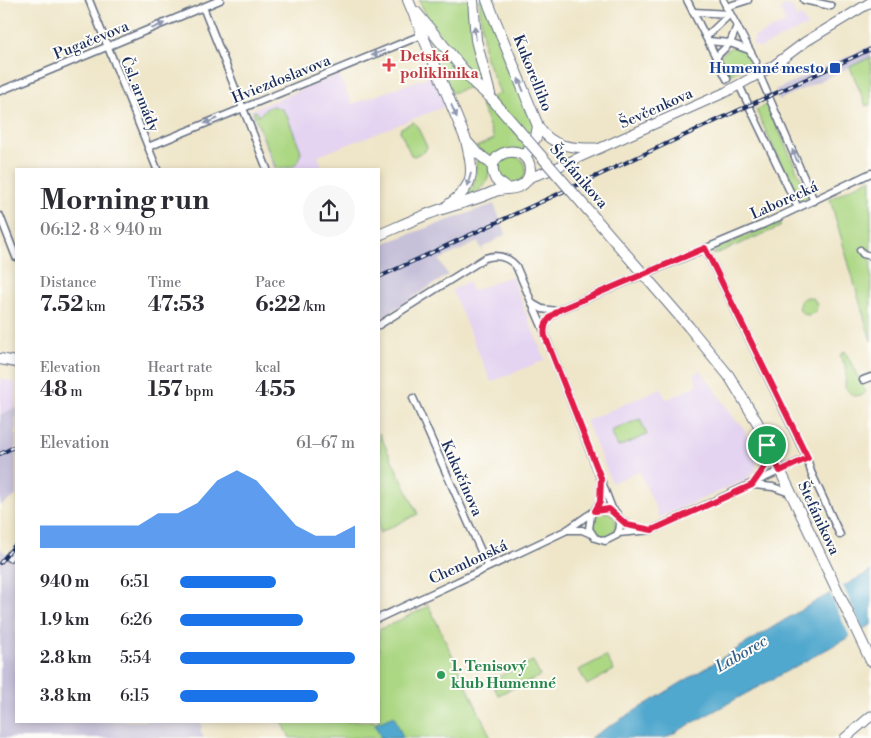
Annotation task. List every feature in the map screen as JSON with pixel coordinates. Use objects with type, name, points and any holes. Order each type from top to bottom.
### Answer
[{"type":"main road","points":[[474,0],[476,40],[491,98]]},
{"type":"main road","name":"Kukorelliho","points":[[487,0],[538,126],[527,160]]},
{"type":"main road","points":[[410,2],[420,32],[466,140],[472,167],[471,180],[460,196],[443,208]]},
{"type":"main road","name":"Štefánikova","points":[[410,2],[475,84],[491,98],[689,327],[738,390],[780,471],[871,661]]},
{"type":"main road","name":"Ševčenkova","points":[[528,178],[550,170],[739,85],[759,74],[804,42],[871,2]]},
{"type":"main road","points":[[538,126],[546,137],[569,148],[599,148]]},
{"type":"main road","points":[[466,140],[476,152],[493,164]]},
{"type":"main road","points":[[506,188],[494,178],[493,164],[499,155],[507,152],[518,152],[527,160],[550,170]]},
{"type":"main road","points":[[380,235],[443,208],[482,198],[494,190],[518,187],[528,178],[527,160]]},
{"type":"main road","points":[[467,203],[482,192],[494,178]]},
{"type":"main road","points":[[0,359],[15,362]]},
{"type":"main road","points":[[845,738],[871,716]]},
{"type":"street","name":"Čsl. armády","points":[[89,0],[157,168]]},
{"type":"street","name":"Pugačevova","points":[[0,91],[220,0]]},
{"type":"street","points":[[687,0],[727,79]]},
{"type":"street","points":[[723,0],[756,62]]},
{"type":"street","points":[[726,7],[744,0]]},
{"type":"street","points":[[804,0],[831,6]]},
{"type":"street","points":[[203,7],[267,168]]},
{"type":"street","points":[[693,12],[730,14]]},
{"type":"street","points":[[707,39],[722,20],[730,14]]},
{"type":"street","points":[[716,57],[730,43],[737,26]]},
{"type":"street","name":"Hviezdoslavova","points":[[148,147],[416,37],[420,32]]},
{"type":"street","points":[[707,39],[730,43],[749,50]]},
{"type":"street","points":[[759,74],[814,201]]},
{"type":"street","points":[[739,85],[798,208]]},
{"type":"street","name":"Laborecká","points":[[705,248],[814,201],[871,172]]},
{"type":"street","points":[[0,216],[15,254]]},
{"type":"street","points":[[544,332],[547,321],[557,312],[705,248],[808,458],[811,472],[840,535]]},
{"type":"street","points":[[860,250],[863,254],[871,256]]},
{"type":"street","points":[[380,325],[491,256],[502,256],[516,266],[614,511],[620,519],[632,528],[652,530]]},
{"type":"street","points":[[532,303],[542,309],[557,312]]},
{"type":"street","points":[[863,380],[871,377]]},
{"type":"street","name":"Kukučínova","points":[[413,398],[488,567]]},
{"type":"street","points":[[752,485],[764,468],[767,445]]},
{"type":"street","points":[[568,530],[582,530],[605,541],[618,534],[652,530],[808,458]]},
{"type":"street","points":[[591,534],[588,524],[600,502],[601,478]]},
{"type":"street","points":[[752,485],[773,487],[790,493]]},
{"type":"street","points":[[593,513],[604,508],[614,511]]},
{"type":"street","name":"Chemlonská","points":[[380,618],[568,530],[593,513]]},
{"type":"street","points":[[618,534],[620,519]]},
{"type":"street","points":[[10,558],[15,551]]},
{"type":"shaded area","points":[[785,5],[793,7],[796,18],[802,16],[807,26],[759,48],[757,45],[754,47],[752,42],[755,41],[754,37],[786,23],[780,9]]},
{"type":"shaded area","points":[[871,46],[871,57],[779,100],[775,90]]},
{"type":"shaded area","points":[[339,75],[352,104],[433,75],[446,106],[318,156],[323,168],[274,168],[251,110]]},
{"type":"shaded area","points":[[494,204],[506,234],[482,248],[483,253],[478,242],[439,260],[448,275],[380,318],[380,245]]},
{"type":"shaded area","points":[[511,276],[545,360],[491,382],[452,290],[468,281],[472,291]]},
{"type":"shaded area","points":[[701,370],[736,421],[741,423],[757,457],[756,469],[746,480],[658,518],[658,513],[639,471],[612,483],[586,421],[661,388],[666,399],[673,397],[697,385],[694,374]]},
{"type":"shaded area","points":[[0,378],[15,383],[15,408],[0,415]]},
{"type":"shaded area","points":[[15,408],[15,497],[0,506],[0,415]]},
{"type":"shaded area","points":[[0,549],[15,558],[15,723],[201,723],[203,727],[200,729],[204,738],[0,738]]},
{"type":"green space","points":[[419,0],[470,0],[473,47],[484,89],[430,23]]},
{"type":"green space","points":[[479,0],[483,0],[534,123],[533,136],[523,152],[493,160],[476,147],[494,139],[478,97],[483,102],[500,93],[485,56]]},
{"type":"green space","points":[[428,37],[470,87],[452,93]]},
{"type":"green space","points":[[733,46],[747,50],[753,61],[729,76],[718,57]]},
{"type":"green space","points":[[871,57],[871,104],[866,106],[850,67]]},
{"type":"green space","points":[[767,104],[808,195],[806,200],[797,199],[756,110]]},
{"type":"green space","points":[[273,106],[282,109],[287,116],[301,151],[299,161],[292,167],[276,168],[253,112],[256,111],[259,116],[265,109]]},
{"type":"green space","points":[[413,122],[416,124],[427,147],[425,151],[414,156],[411,155],[400,131],[401,128]]},
{"type":"green space","points":[[512,156],[522,160],[526,170],[522,180],[512,184],[502,180],[498,170],[502,160]]},
{"type":"green space","points":[[477,160],[489,165],[487,181],[480,189],[466,197],[465,195],[474,183]]},
{"type":"green space","points":[[871,178],[871,341],[830,199]]},
{"type":"green space","points":[[781,221],[780,227],[713,255],[716,249]]},
{"type":"green space","points":[[804,297],[812,297],[817,302],[815,313],[804,315],[799,310],[799,302]]},
{"type":"green space","points":[[845,351],[866,392],[863,395],[853,396],[845,388],[846,367],[840,355]]},
{"type":"green space","points":[[640,419],[647,435],[618,447],[611,431]]},
{"type":"green space","points":[[380,435],[418,514],[380,533]]},
{"type":"green space","points":[[604,512],[612,516],[616,524],[612,532],[604,536],[596,532],[592,524],[596,516]]},
{"type":"green space","points":[[429,606],[491,738],[290,738],[283,723],[380,723],[380,630]]},
{"type":"green space","points":[[606,656],[614,670],[587,685],[579,670]]},
{"type":"green space","points":[[533,661],[540,676],[498,695],[491,680]]},
{"type":"water","name":"Laborec","points":[[871,571],[871,625],[665,738],[590,738],[811,604]]},
{"type":"water","points":[[394,716],[403,738],[381,738],[375,724]]},
{"type":"pier","points":[[842,584],[864,632],[851,639],[829,592]]},
{"type":"railway","points":[[380,277],[871,49]]},
{"type":"railway","points":[[0,454],[15,446]]},
{"type":"railway","points":[[0,563],[15,545]]},
{"type":"place","name":"Detská poliklinika","points":[[389,65]]},
{"type":"place","name":"Humenné mesto","points":[[835,68]]},
{"type":"place","name":"1. Tenisový klub Humenné","points":[[441,675]]},
{"type":"route","points":[[705,248],[808,458],[780,471],[767,445],[764,468],[752,485],[652,530],[632,528],[620,519],[614,511],[609,509],[604,508],[595,511],[600,502],[601,478],[545,336],[544,328],[547,321],[552,314],[561,309],[705,248]]}]
